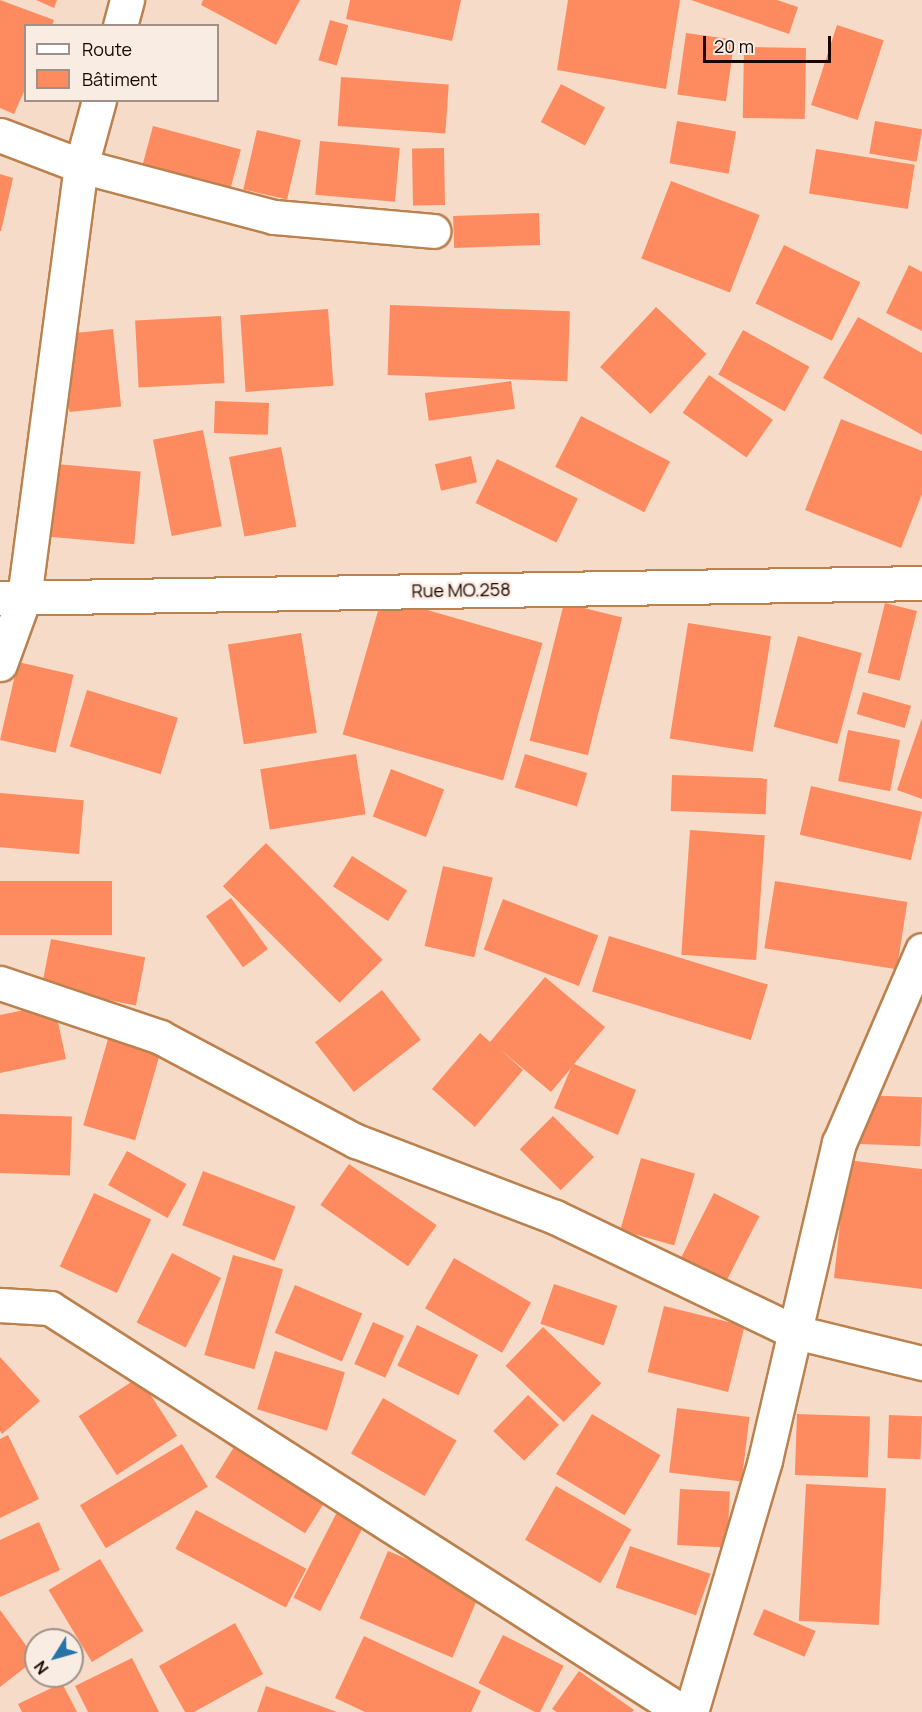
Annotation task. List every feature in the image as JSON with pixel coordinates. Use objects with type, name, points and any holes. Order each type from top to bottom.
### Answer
[{"type":"street","points":[[121,24],[127,0]]},
{"type":"street","points":[[0,664],[81,166],[98,102]]},
{"type":"street","points":[[0,135],[81,166],[274,217],[433,231]]},
{"type":"street","name":"Rue MO.258","points":[[12,598],[922,583]]},
{"type":"street","points":[[691,1712],[765,1460],[839,1143],[922,950]]},
{"type":"street","points":[[0,984],[160,1037],[356,1141],[555,1217],[795,1332],[922,1363]]},
{"type":"street","points":[[0,1305],[50,1308],[683,1712]]},
{"type":"building","points":[[0,0],[54,20],[53,24],[24,24],[24,92],[14,114],[0,108]]},
{"type":"building","points":[[36,0],[57,0],[54,8]]},
{"type":"building","points":[[203,0],[300,0],[276,45],[201,5]]},
{"type":"building","points":[[350,0],[461,0],[452,41],[346,19]]},
{"type":"building","points":[[568,0],[680,0],[666,89],[557,70]]},
{"type":"building","points":[[691,0],[777,0],[798,7],[789,34]]},
{"type":"building","points":[[330,20],[348,25],[337,66],[318,60]]},
{"type":"building","points":[[837,25],[884,40],[858,120],[811,105]]},
{"type":"building","points":[[686,33],[735,40],[726,101],[677,94]]},
{"type":"building","points":[[744,47],[806,48],[805,119],[743,118]]},
{"type":"building","points":[[341,77],[449,85],[445,133],[338,126]]},
{"type":"building","points":[[561,84],[605,107],[585,145],[541,122]]},
{"type":"building","points":[[677,121],[736,131],[729,174],[670,163]]},
{"type":"building","points":[[875,121],[922,129],[917,162],[869,153]]},
{"type":"building","points":[[153,126],[241,150],[230,189],[142,166]]},
{"type":"building","points":[[257,130],[301,140],[287,200],[243,189]]},
{"type":"building","points":[[320,141],[400,148],[395,202],[315,195]]},
{"type":"building","points":[[444,148],[445,205],[413,206],[412,149]]},
{"type":"building","points":[[816,149],[915,165],[908,209],[809,193]]},
{"type":"building","points":[[0,174],[13,178],[1,231],[0,231]]},
{"type":"building","points":[[671,181],[760,215],[730,293],[641,258]]},
{"type":"building","points":[[539,213],[540,245],[454,248],[453,216]]},
{"type":"building","points":[[784,245],[860,282],[832,341],[756,303]]},
{"type":"building","points":[[909,265],[922,272],[922,331],[886,313]]},
{"type":"building","points":[[390,305],[570,311],[567,381],[388,375]]},
{"type":"building","points":[[656,307],[706,354],[651,414],[600,367]]},
{"type":"building","points":[[328,309],[333,386],[246,392],[240,315]]},
{"type":"building","points":[[221,316],[225,383],[139,387],[135,321]]},
{"type":"building","points":[[858,317],[922,353],[922,435],[823,378]]},
{"type":"building","points":[[113,329],[121,407],[69,412],[61,334]]},
{"type":"building","points":[[743,330],[809,367],[785,411],[718,375]]},
{"type":"building","points":[[709,375],[773,420],[747,457],[683,413]]},
{"type":"building","points":[[511,381],[515,409],[429,421],[425,393]]},
{"type":"building","points":[[215,401],[269,403],[268,435],[214,433]]},
{"type":"building","points":[[581,416],[670,461],[644,512],[555,467]]},
{"type":"building","points":[[841,419],[922,451],[922,494],[901,548],[805,510]]},
{"type":"building","points":[[203,430],[222,526],[172,536],[153,440]]},
{"type":"building","points":[[281,447],[296,527],[244,537],[229,457]]},
{"type":"building","points":[[471,456],[477,482],[441,491],[435,464]]},
{"type":"building","points":[[497,459],[578,498],[556,542],[476,503]]},
{"type":"building","points":[[56,464],[141,471],[134,544],[50,537]]},
{"type":"building","points":[[382,597],[543,643],[503,780],[343,734]]},
{"type":"building","points":[[564,603],[622,618],[588,755],[530,741]]},
{"type":"building","points":[[885,603],[917,611],[900,681],[868,673]]},
{"type":"building","points":[[688,623],[771,636],[753,752],[670,739]]},
{"type":"building","points":[[301,633],[317,733],[244,744],[228,645]]},
{"type":"building","points":[[798,636],[862,653],[837,744],[774,727]]},
{"type":"building","points":[[18,662],[74,675],[56,753],[0,740]]},
{"type":"building","points":[[87,690],[178,718],[161,774],[70,746]]},
{"type":"building","points":[[863,692],[911,706],[905,728],[857,714]]},
{"type":"building","points":[[922,718],[922,799],[897,790]]},
{"type":"building","points":[[848,730],[900,740],[890,791],[838,781]]},
{"type":"building","points":[[356,754],[366,814],[270,829],[260,769]]},
{"type":"building","points":[[525,754],[587,773],[577,806],[515,787]]},
{"type":"building","points":[[391,769],[444,789],[426,837],[373,817]]},
{"type":"building","points":[[672,775],[767,778],[766,814],[671,811]]},
{"type":"building","points":[[811,786],[922,812],[911,860],[800,835]]},
{"type":"building","points":[[0,793],[84,800],[79,854],[0,847]]},
{"type":"building","points":[[690,830],[765,835],[756,960],[681,955]]},
{"type":"building","points":[[266,843],[383,960],[340,1003],[223,886]]},
{"type":"building","points":[[352,856],[407,890],[388,921],[333,887]]},
{"type":"building","points":[[443,866],[493,877],[474,957],[425,946]]},
{"type":"building","points":[[0,881],[112,881],[112,935],[0,935]]},
{"type":"building","points":[[775,881],[907,902],[897,969],[764,948]]},
{"type":"building","points":[[231,898],[268,949],[243,967],[206,916]]},
{"type":"building","points":[[503,899],[598,936],[579,986],[484,949]]},
{"type":"building","points":[[609,936],[768,985],[751,1040],[592,991]]},
{"type":"building","points":[[51,939],[145,957],[136,1005],[42,987]]},
{"type":"building","points":[[545,977],[605,1027],[574,1064],[636,1090],[618,1135],[554,1108],[571,1068],[551,1092],[501,1050],[523,1070],[475,1127],[432,1089],[480,1033],[490,1042]]},
{"type":"building","points":[[382,990],[421,1040],[354,1092],[315,1042]]},
{"type":"building","points":[[54,1004],[66,1059],[0,1073],[0,1015]]},
{"type":"building","points":[[110,1032],[162,1047],[135,1140],[83,1125]]},
{"type":"building","points":[[860,1095],[922,1097],[920,1146],[858,1144]]},
{"type":"building","points":[[0,1114],[72,1117],[70,1175],[0,1173]]},
{"type":"building","points":[[553,1116],[594,1157],[561,1190],[520,1149]]},
{"type":"building","points":[[127,1151],[186,1184],[168,1218],[108,1185]]},
{"type":"building","points":[[641,1158],[695,1173],[674,1246],[620,1230]]},
{"type":"building","points":[[847,1160],[922,1169],[922,1289],[834,1278]]},
{"type":"building","points":[[349,1164],[437,1225],[408,1266],[320,1205]]},
{"type":"building","points":[[203,1171],[295,1206],[275,1261],[182,1225]]},
{"type":"building","points":[[94,1193],[151,1220],[117,1293],[60,1266]]},
{"type":"building","points":[[714,1193],[759,1216],[725,1284],[679,1261]]},
{"type":"building","points":[[172,1253],[221,1278],[186,1347],[137,1322]]},
{"type":"building","points":[[233,1255],[283,1269],[254,1369],[204,1355]]},
{"type":"building","points":[[454,1258],[531,1302],[502,1353],[425,1308]]},
{"type":"building","points":[[554,1284],[617,1306],[604,1346],[540,1324]]},
{"type":"building","points":[[295,1285],[362,1314],[342,1361],[275,1333]]},
{"type":"building","points":[[664,1306],[745,1326],[728,1392],[648,1372]]},
{"type":"building","points":[[373,1322],[404,1336],[385,1378],[354,1364]]},
{"type":"building","points":[[417,1325],[478,1355],[458,1395],[397,1365]]},
{"type":"building","points":[[543,1327],[601,1383],[564,1422],[505,1366]]},
{"type":"building","points":[[275,1351],[345,1372],[327,1431],[257,1409]]},
{"type":"building","points":[[0,1357],[40,1401],[2,1434],[0,1431]]},
{"type":"building","points":[[139,1377],[177,1436],[117,1475],[79,1416]]},
{"type":"building","points":[[528,1395],[559,1425],[524,1461],[493,1431]]},
{"type":"building","points":[[383,1398],[457,1440],[425,1496],[351,1453]]},
{"type":"building","points":[[677,1408],[749,1417],[742,1481],[669,1473]]},
{"type":"building","points":[[592,1414],[661,1455],[625,1515],[556,1474]]},
{"type":"building","points":[[797,1414],[870,1417],[868,1478],[795,1475]]},
{"type":"building","points":[[889,1415],[922,1416],[920,1459],[887,1458]]},
{"type":"building","points":[[8,1435],[39,1499],[0,1518],[0,1439]]},
{"type":"building","points":[[239,1439],[329,1495],[305,1533],[215,1477]]},
{"type":"building","points":[[182,1444],[208,1487],[106,1548],[80,1505]]},
{"type":"building","points":[[806,1484],[886,1488],[879,1625],[799,1621]]},
{"type":"building","points":[[556,1486],[631,1530],[600,1583],[525,1540]]},
{"type":"building","points":[[680,1489],[730,1492],[727,1548],[677,1545]]},
{"type":"building","points":[[196,1510],[306,1569],[286,1608],[175,1549]]},
{"type":"building","points":[[337,1512],[364,1526],[320,1611],[293,1598]]},
{"type":"building","points":[[39,1522],[60,1570],[0,1597],[0,1540]]},
{"type":"building","points":[[630,1546],[710,1574],[696,1615],[616,1588]]},
{"type":"building","points":[[388,1551],[481,1590],[452,1658],[359,1618]]},
{"type":"building","points":[[100,1559],[143,1631],[92,1662],[84,1649],[84,1628],[71,1628],[49,1590]]},
{"type":"building","points":[[764,1609],[816,1631],[805,1657],[753,1635]]},
{"type":"building","points":[[0,1610],[24,1643],[24,1668],[0,1687]]},
{"type":"building","points":[[235,1623],[263,1674],[194,1712],[185,1712],[159,1666]]},
{"type":"building","points":[[503,1635],[564,1666],[540,1712],[535,1712],[478,1683]]},
{"type":"building","points":[[364,1636],[481,1691],[471,1712],[365,1712],[335,1698]]},
{"type":"building","points":[[132,1658],[159,1712],[88,1712],[76,1688],[84,1688],[84,1682]]},
{"type":"building","points":[[579,1671],[634,1710],[632,1712],[557,1712],[552,1709]]},
{"type":"building","points":[[266,1686],[337,1712],[257,1712]]},
{"type":"building","points":[[52,1688],[65,1688],[77,1712],[22,1712],[18,1704]]}]
